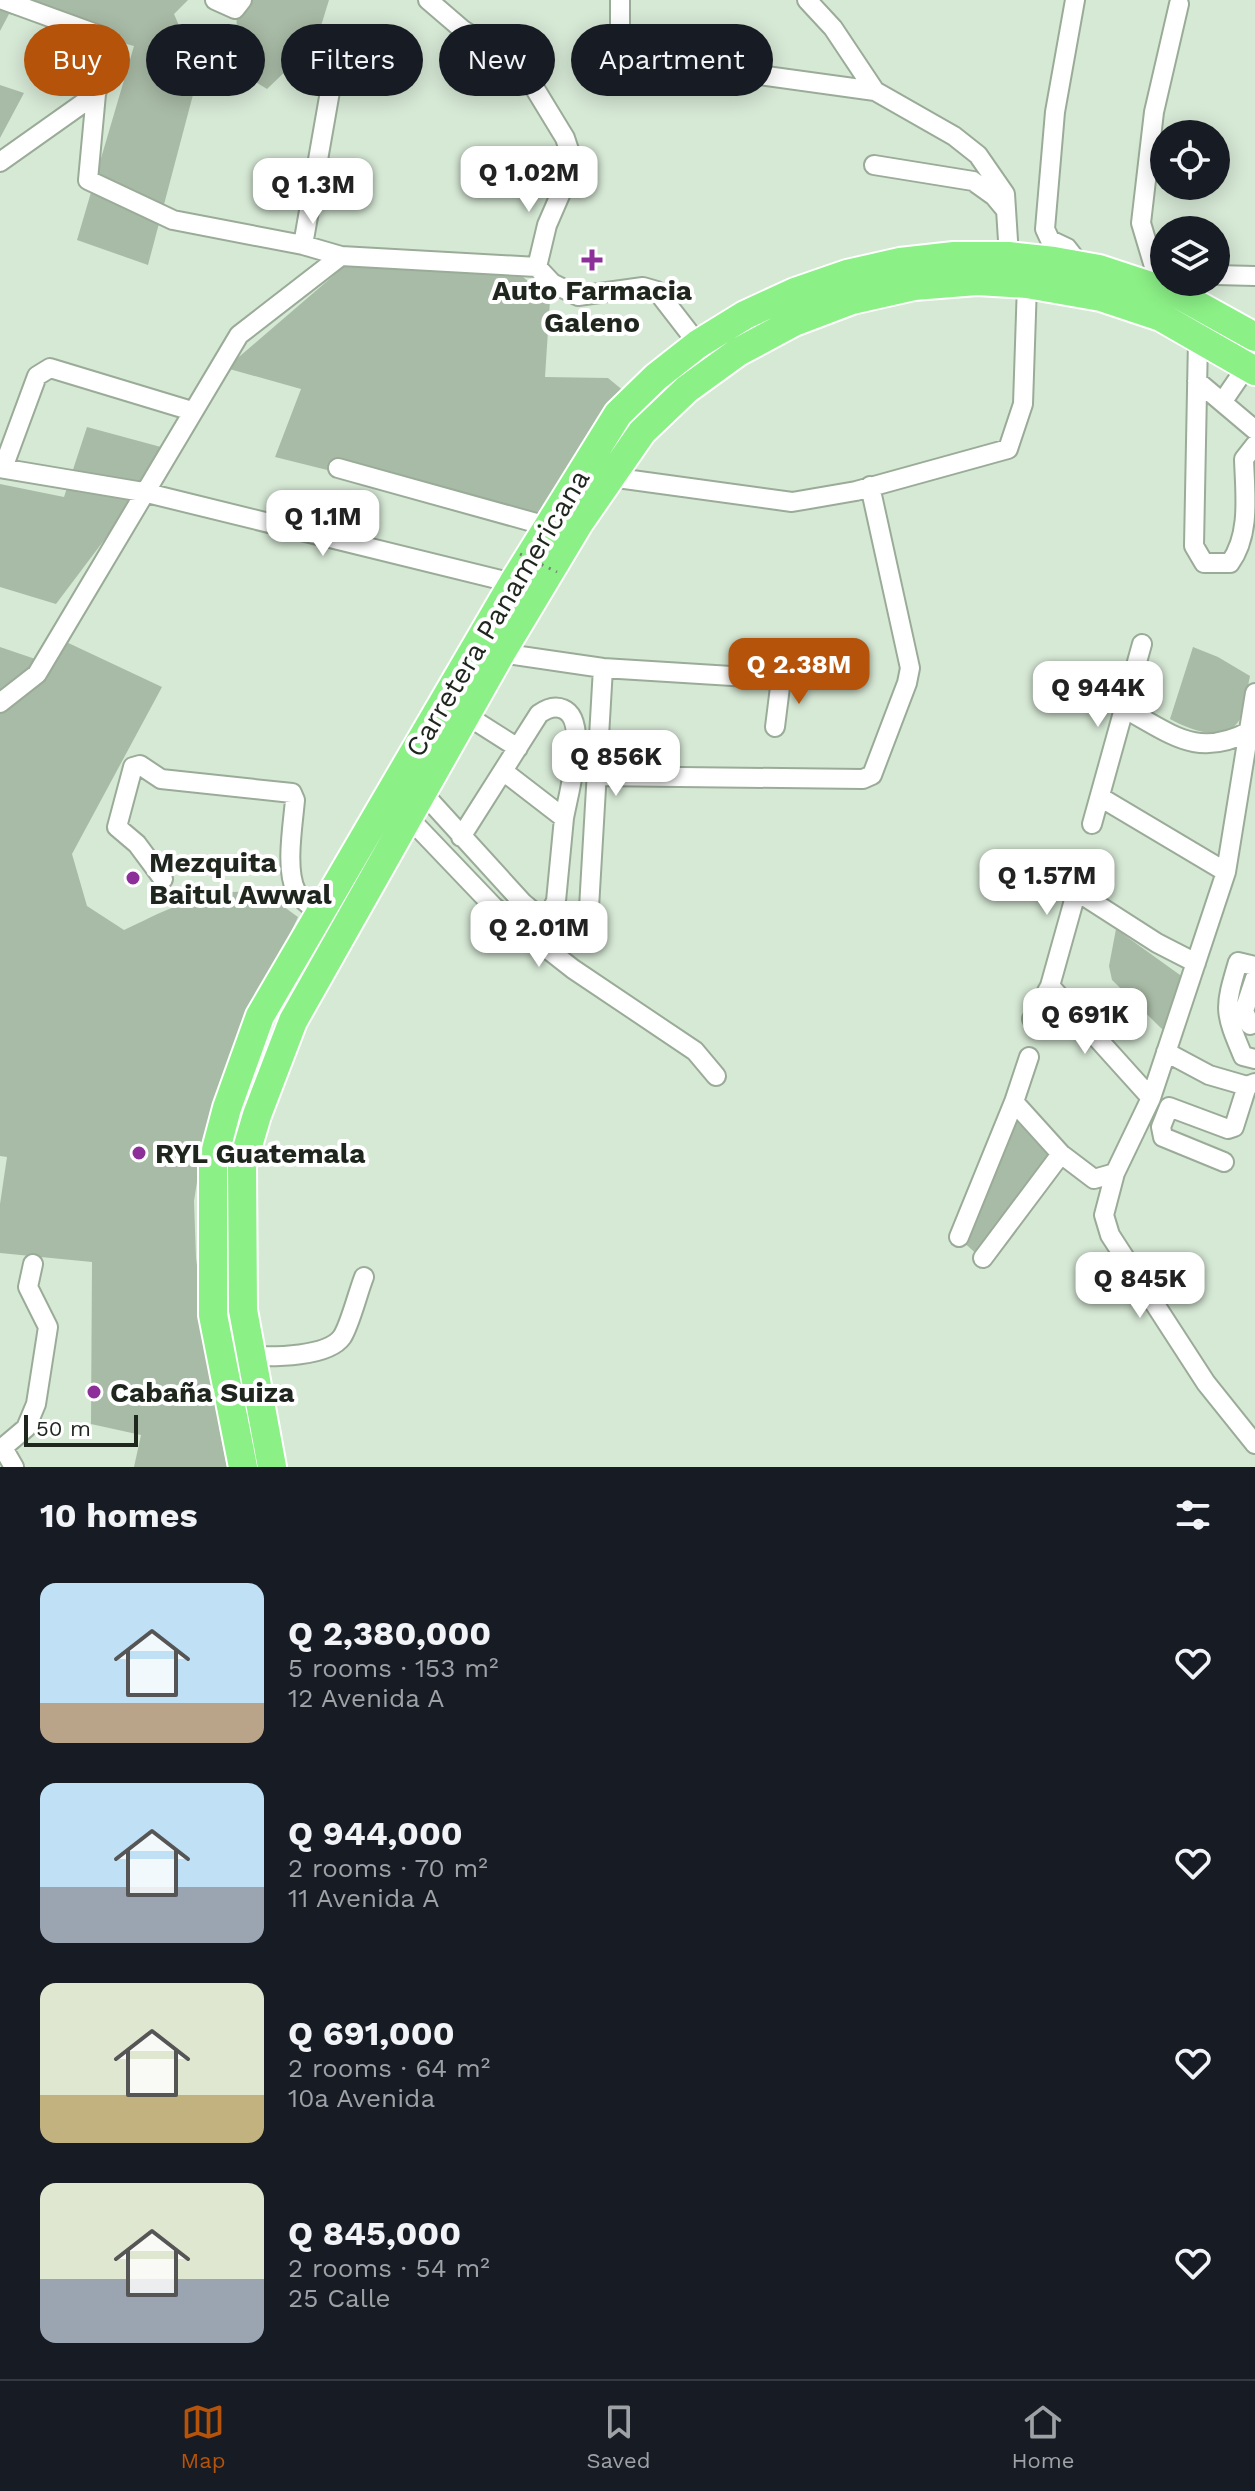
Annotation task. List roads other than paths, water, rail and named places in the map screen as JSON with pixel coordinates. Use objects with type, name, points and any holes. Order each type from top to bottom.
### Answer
[{"type":"highway","name":"Carretera Panamericana","points":[[243,1467],[213,1315],[213,1161],[227,1108],[260,1016],[513,583],[618,414],[656,377],[698,344],[745,315],[795,292],[847,274],[900,262],[954,256],[1009,256],[1081,266],[1150,283]]},
{"type":"highway","name":"Carretera Panamericana","points":[[272,1467],[243,1310],[242,1166],[257,1115],[293,1021],[422,792],[579,523],[642,432],[687,389],[738,352],[794,322],[852,300],[914,286],[977,281],[1027,284],[1101,297],[1161,317],[1251,368]]},
{"type":"highway","name":"Carretera Panamericana","points":[[1188,296],[1255,337]]},
{"type":"street","points":[[3,0],[69,24]]},
{"type":"street","points":[[215,0],[235,9],[242,0]]},
{"type":"street","points":[[428,0],[463,30],[502,54],[526,74],[565,138],[570,153],[570,172],[547,225],[537,267]]},
{"type":"street","points":[[620,0],[620,33],[636,58],[875,91],[954,136],[978,155],[1005,194],[1009,256]]},
{"type":"street","points":[[807,0],[833,28],[875,91]]},
{"type":"street","points":[[1075,0],[1055,112],[1045,229],[1050,240],[1067,248],[1081,266]]},
{"type":"street","points":[[1150,240],[1141,223],[1154,112],[1179,4]]},
{"type":"street","points":[[0,162],[93,96]]},
{"type":"street","points":[[96,96],[88,180],[173,220],[303,245],[341,256],[537,267],[552,283],[578,296],[643,287],[657,291],[698,344]]},
{"type":"street","points":[[303,245],[329,96]]},
{"type":"street","points":[[874,165],[973,181],[994,196],[1006,210]]},
{"type":"street","points":[[0,703],[37,674],[239,335],[341,256]]},
{"type":"street","points":[[1230,275],[1255,276]]},
{"type":"street","points":[[610,477],[792,502],[870,486],[1008,449],[1023,404],[1027,284]]},
{"type":"street","points":[[1198,339],[1194,546],[1204,563],[1230,563],[1239,551],[1245,517],[1244,459],[1255,445]]},
{"type":"street","points":[[192,411],[50,368],[37,376],[2,468],[143,492],[513,583]]},
{"type":"street","points":[[1223,401],[1251,368]]},
{"type":"street","points":[[1197,381],[1255,430]]},
{"type":"street","points":[[338,468],[547,526]]},
{"type":"street","points":[[596,776],[863,779],[872,775],[910,668],[870,486]]},
{"type":"street","points":[[1092,824],[1142,644]]},
{"type":"street","points":[[501,653],[603,668],[781,679],[806,671]]},
{"type":"street","points":[[588,925],[603,668]]},
{"type":"street","points":[[775,727],[781,679]]},
{"type":"street","points":[[1255,693],[1226,872],[1151,1098],[1115,1173],[1104,1215],[1110,1235],[1206,1383],[1255,1444]]},
{"type":"street","points":[[422,792],[461,837],[523,903],[535,913],[551,911],[556,901],[564,818],[574,764],[577,729],[570,714],[561,708],[547,708],[539,714],[461,837]]},
{"type":"street","points":[[1125,709],[1187,742],[1217,744],[1250,731]]},
{"type":"street","points":[[466,715],[518,748]]},
{"type":"street","points":[[163,879],[137,844],[117,827],[133,767],[140,765],[161,779],[292,793],[295,800],[292,852],[294,887],[299,896],[320,913]]},
{"type":"street","points":[[503,771],[564,818]]},
{"type":"street","points":[[1100,797],[1226,872]]},
{"type":"street","points":[[408,817],[494,907],[573,969],[695,1051],[716,1076]]},
{"type":"street","points":[[1032,1019],[1050,986],[1085,861]]},
{"type":"street","points":[[1076,891],[1157,943],[1196,963]]},
{"type":"street","points":[[1255,966],[1238,962],[1226,1002],[1228,1019],[1243,1056],[1255,1059]]},
{"type":"street","points":[[1236,1041],[1240,1031],[1252,1025],[1244,1011],[1255,978]]},
{"type":"street","points":[[1050,986],[1151,1098]]},
{"type":"street","points":[[1166,1052],[1209,1075],[1251,1084],[1234,1127],[1228,1129],[1169,1107],[1161,1127],[1163,1137],[1224,1162]]},
{"type":"street","points":[[959,1237],[1029,1057]]},
{"type":"street","points":[[1014,1102],[1061,1154],[1094,1179],[1115,1173]]},
{"type":"street","points":[[983,1258],[1061,1154]]},
{"type":"street","points":[[14,1467],[2,1449],[26,1428],[36,1404],[48,1327],[28,1287],[33,1264]]},
{"type":"street","points":[[251,1356],[274,1357],[327,1349],[342,1338],[364,1277]]},
{"type":"place","name":"Auto Farmacia Galeno","points":[[592,260]]},
{"type":"place","name":"Mezquita Baitul Awwal","points":[[133,878]]},
{"type":"place","name":"RYL Guatemala","points":[[139,1153]]},
{"type":"place","name":"Cabaña Suiza","points":[[94,1392]]}]
